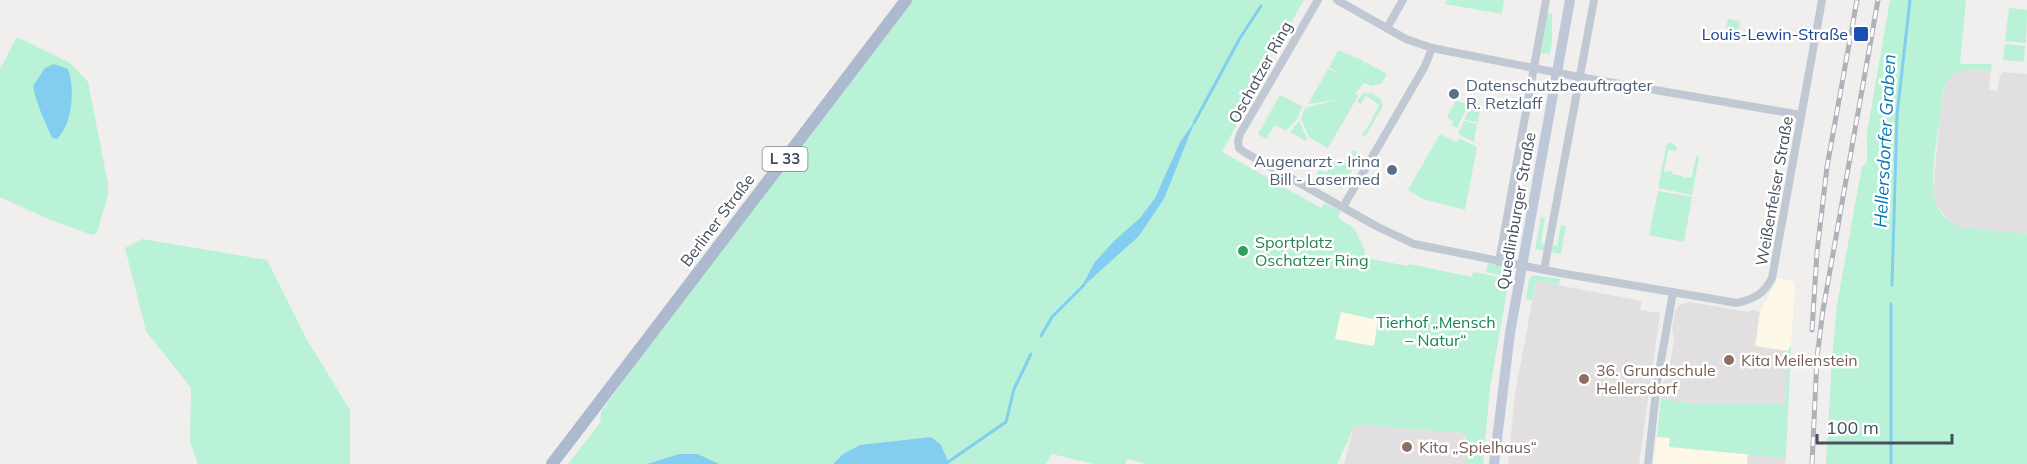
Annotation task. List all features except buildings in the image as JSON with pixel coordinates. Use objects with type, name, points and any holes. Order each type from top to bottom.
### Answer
[{"type":"main road","name":"Berliner Straße","points":[[552,464],[906,0]]},
{"type":"street","name":"Oschatzer Ring","points":[[1318,0],[1238,141],[1239,148],[1393,236],[1414,244],[1521,266]]},
{"type":"street","points":[[1337,0],[1406,39],[1432,48],[1802,115]]},
{"type":"street","points":[[1387,28],[1403,0]]},
{"type":"street","name":"Quedlinburger Straße","points":[[1499,262],[1546,0]]},
{"type":"street","name":"Quedlinburger Straße","points":[[1494,464],[1509,333],[1570,0]]},
{"type":"street","points":[[1544,270],[1594,0]]},
{"type":"street","name":"Weißenfelser Straße","points":[[1521,266],[1737,303],[1752,300],[1767,288],[1772,278],[1822,0]]},
{"type":"street","points":[[1343,207],[1425,66],[1432,48]]},
{"type":"street","points":[[1648,464],[1657,383],[1672,292]]},
{"type":"shaded area","points":[[1960,70],[1991,71],[1989,90],[1997,91],[2000,75],[2003,72],[2027,74],[2027,234],[1959,227],[1950,222],[1937,205],[1933,191],[1942,95],[1949,79]]},
{"type":"shaded area","points":[[1778,278],[1795,282],[1791,345],[1788,351],[1754,346],[1760,312]]},
{"type":"shaded area","name":"36. Grundschule Hellersdorf","points":[[1536,281],[1642,301],[1640,310],[1660,313],[1639,464],[1508,464],[1515,394]]},
{"type":"shaded area","name":"Kita Meilenstein","points":[[1690,302],[1760,312],[1755,346],[1788,351],[1785,404],[1696,404],[1661,399],[1662,385],[1669,370],[1674,340],[1672,329],[1675,311],[1679,305]]},
{"type":"shaded area","points":[[1340,312],[1378,320],[1374,346],[1335,339]]},
{"type":"shaded area","name":"Kita „Spielhaus“","points":[[1354,425],[1467,433],[1464,440],[1467,453],[1466,464],[1344,464]]},
{"type":"shaded area","points":[[1657,437],[1670,438],[1669,447],[1748,454],[1747,464],[1654,464]]},
{"type":"shaded area","points":[[1748,454],[1786,458],[1785,464],[1747,464]]},
{"type":"green space","name":"Tierhof „Mensch – Natur“","points":[[912,0],[1304,0],[1241,110],[1243,113],[1222,152],[1321,208],[1324,203],[1340,211],[1338,218],[1355,229],[1365,258],[1472,277],[1473,272],[1509,279],[1490,388],[1483,464],[1466,464],[1466,433],[1355,425],[1337,464],[1147,464],[1127,459],[1125,464],[1094,464],[1052,454],[1046,464],[949,464],[931,437],[900,441],[843,454],[833,464],[719,464],[698,454],[679,454],[647,464],[568,464],[600,423],[601,412],[649,345]],"holes":[[[1180,142],[1164,199],[1139,236],[1082,286],[1094,263],[1140,218],[1155,198]],[[1341,312],[1378,320],[1374,346],[1335,339]]]},
{"type":"green space","points":[[1447,0],[1504,0],[1502,14],[1445,4]]},
{"type":"green space","points":[[1890,0],[1966,0],[1960,64],[1992,64],[1991,71],[1960,71],[1954,74],[1945,86],[1942,95],[1933,189],[1936,204],[1941,212],[1959,227],[2027,234],[2027,464],[1826,464],[1837,305],[1862,166],[1867,160],[1867,133]]},
{"type":"green space","points":[[2009,8],[2027,10],[2026,43],[2005,41]]},
{"type":"green space","points":[[1547,13],[1552,14],[1550,54],[1541,53]]},
{"type":"green space","points":[[1728,19],[1740,21],[1737,41],[1724,38]]},
{"type":"green space","points":[[17,37],[70,63],[88,82],[108,184],[108,195],[97,233],[92,235],[48,219],[0,197],[0,69]]},
{"type":"green space","points":[[2005,44],[2025,46],[2024,62],[2003,60]]},
{"type":"green space","points":[[1338,50],[1364,61],[1362,69],[1365,62],[1387,74],[1382,83],[1372,86],[1364,83],[1355,94],[1358,96],[1328,148],[1309,137],[1301,118],[1305,108],[1337,100],[1308,104],[1328,69],[1338,73],[1329,67]]},
{"type":"green space","points":[[1371,93],[1381,99],[1383,106],[1365,137],[1362,135],[1379,105],[1366,95],[1361,104],[1357,102],[1362,94]]},
{"type":"green space","points":[[1280,95],[1302,106],[1298,118],[1286,131],[1275,125],[1266,139],[1258,134]]},
{"type":"green space","points":[[1456,100],[1468,105],[1457,128],[1447,117]]},
{"type":"green space","points":[[1473,103],[1481,105],[1478,122],[1464,120]]},
{"type":"green space","points":[[1299,121],[1307,138],[1306,141],[1290,132]]},
{"type":"green space","points":[[1464,121],[1477,124],[1474,142],[1458,134]]},
{"type":"green space","points":[[1440,134],[1457,142],[1459,138],[1477,147],[1465,210],[1423,199],[1408,190]]},
{"type":"green space","points":[[1670,142],[1677,147],[1676,151],[1668,150],[1664,172],[1672,171],[1672,174],[1683,176],[1683,178],[1692,177],[1696,156],[1699,157],[1692,195],[1658,188],[1666,146]]},
{"type":"green space","points":[[1354,150],[1357,152],[1353,160],[1354,166],[1341,189],[1317,175],[1319,169],[1326,173],[1336,159],[1345,164]]},
{"type":"green space","points":[[1658,191],[1692,197],[1684,242],[1649,235]]},
{"type":"green space","points":[[1541,217],[1545,218],[1541,243],[1546,245],[1545,251],[1535,249]]},
{"type":"green space","points":[[1515,225],[1519,225],[1514,251],[1505,249],[1508,236],[1513,237]]},
{"type":"green space","points":[[1561,225],[1566,226],[1561,254],[1551,252],[1553,245],[1557,246]]},
{"type":"green space","points":[[142,239],[267,260],[307,340],[350,410],[350,464],[198,464],[190,442],[191,388],[146,331],[125,248]]},
{"type":"green space","points":[[1488,263],[1510,268],[1509,277],[1486,272]]},
{"type":"green space","points":[[1532,275],[1560,279],[1559,285],[1536,281],[1532,300],[1526,299]]},
{"type":"green space","points":[[1791,345],[1786,458],[1669,447],[1670,438],[1657,437],[1661,399],[1696,404],[1785,404],[1788,351]]},
{"type":"water","points":[[54,64],[68,69],[72,96],[66,124],[57,139],[52,138],[38,106],[33,86],[45,68]]},
{"type":"water","points":[[1195,121],[1164,199],[1139,236],[1081,288],[1094,263],[1140,218],[1155,198],[1180,142]]},
{"type":"water","points":[[931,437],[941,445],[949,464],[833,464],[843,454],[860,445]]},
{"type":"water","points":[[679,454],[698,454],[719,464],[647,464]]},
{"type":"waterway","name":"Hellersdorfer Graben","points":[[1892,285],[1897,115],[1910,0]]},
{"type":"waterway","points":[[1194,123],[1240,38],[1261,6]]},
{"type":"waterway","points":[[1041,336],[1052,317],[1084,285]]},
{"type":"waterway","name":"Hellersdorfer Graben","points":[[1891,304],[1891,464]]},
{"type":"waterway","points":[[948,462],[1006,422],[1014,389],[1031,354]]},
{"type":"railway","points":[[1812,330],[1817,252],[1827,167],[1857,0]]},
{"type":"railway","points":[[1812,464],[1817,357],[1823,310],[1878,0]]},
{"type":"place","name":"Louis-Lewin-Straße","points":[[1861,34]]},
{"type":"place","name":"Datenschutzbeauftragter R. Retzlaff","points":[[1454,94]]},
{"type":"place","name":"Augenarzt - Irina Bill - Lasermed","points":[[1392,170]]},
{"type":"place","name":"Sportplatz Oschatzer Ring","points":[[1243,251]]},
{"type":"place","name":"Kita Meilenstein","points":[[1729,360]]},
{"type":"place","name":"36. Grundschule Hellersdorf","points":[[1584,379]]},
{"type":"place","name":"Kita „Spielhaus“","points":[[1407,447]]}]
